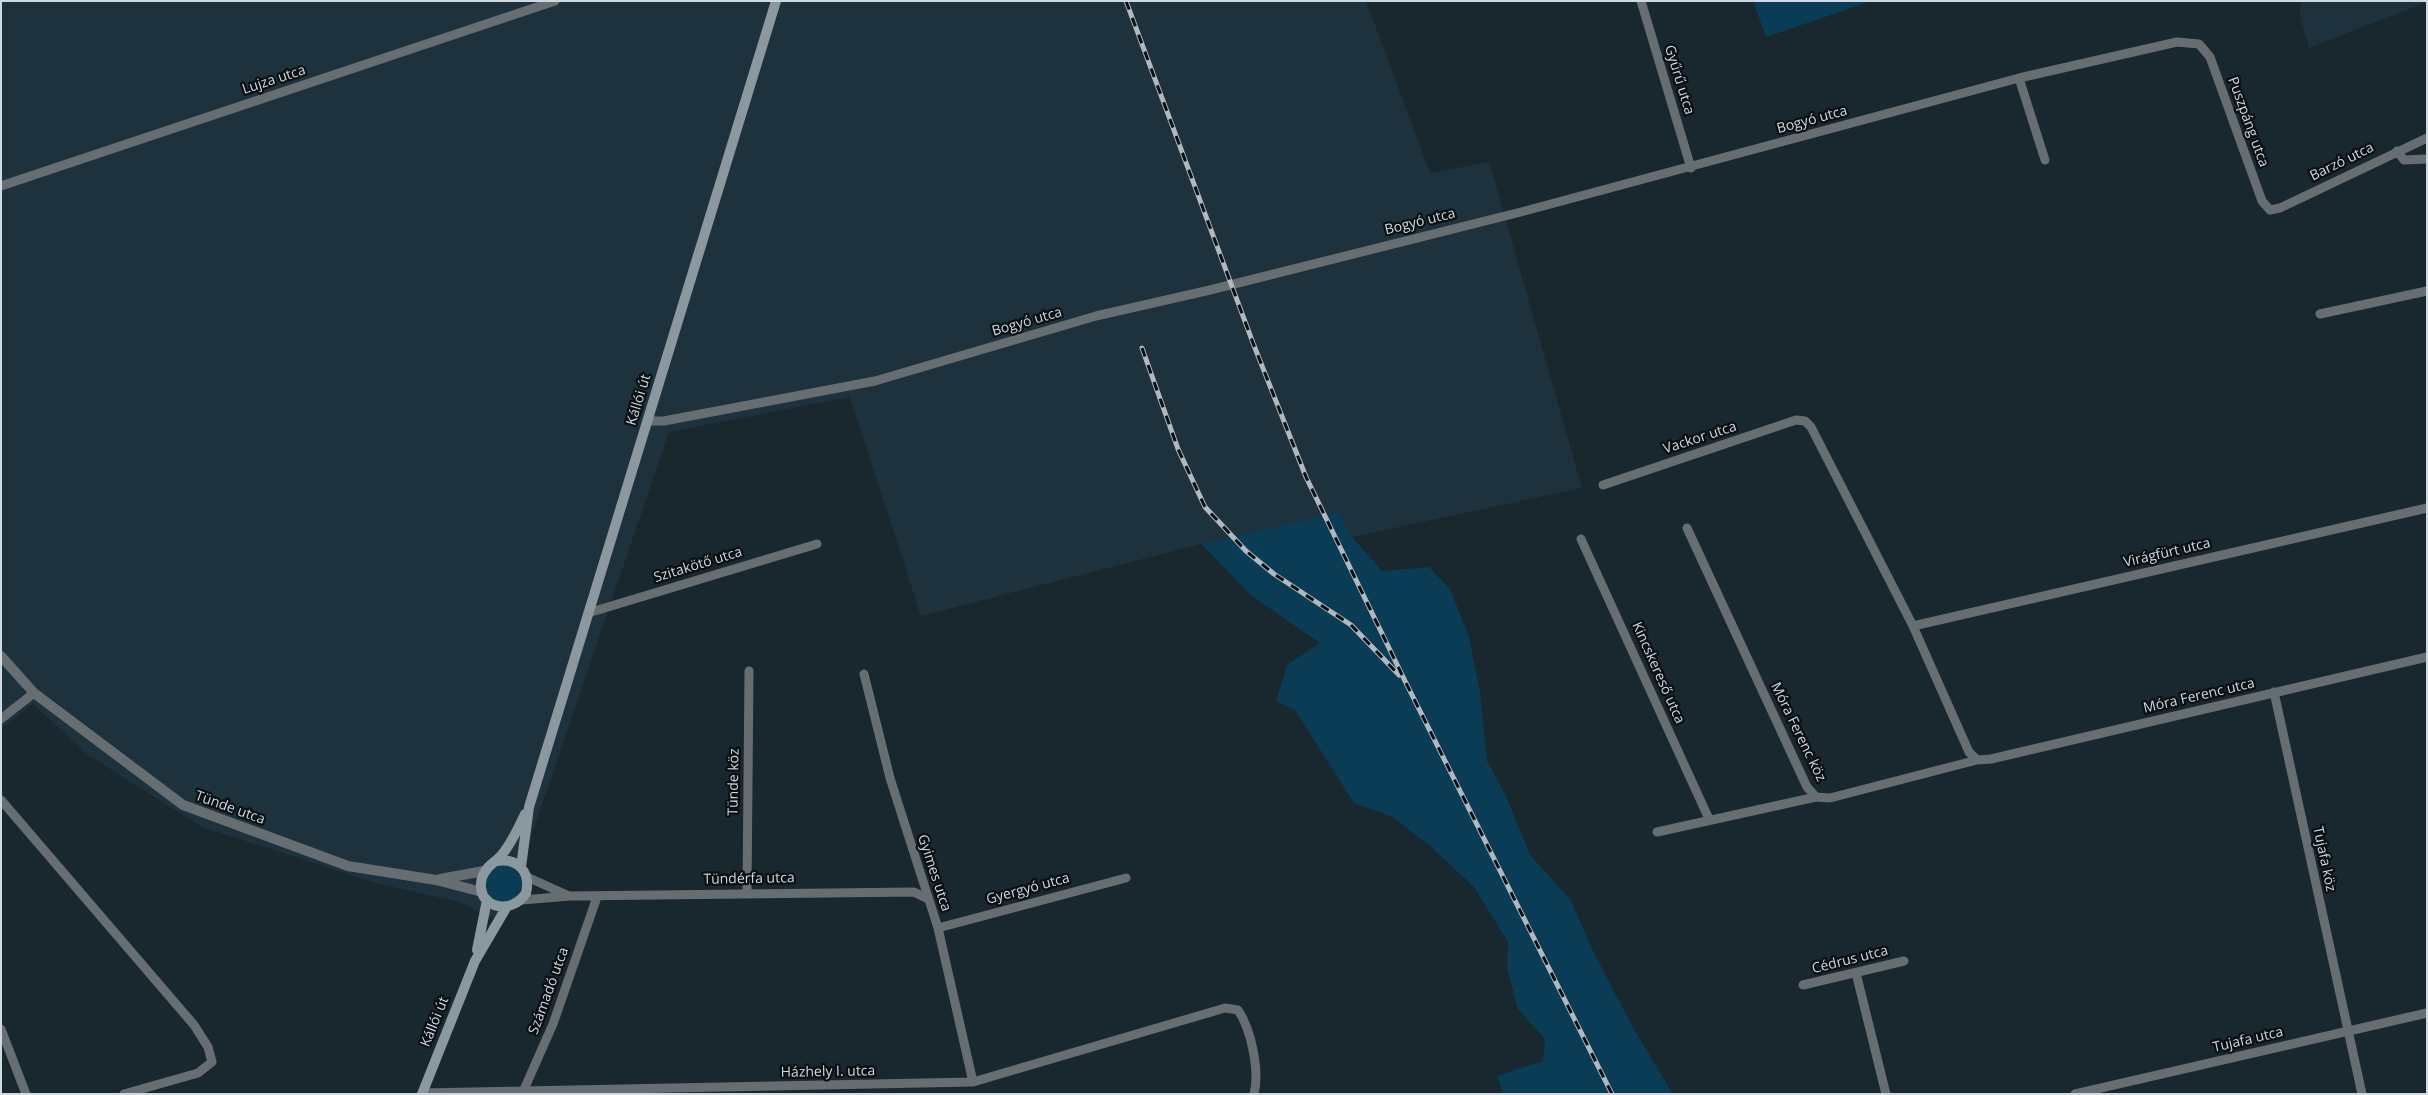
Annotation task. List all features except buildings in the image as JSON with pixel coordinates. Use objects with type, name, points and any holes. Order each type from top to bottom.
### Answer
[{"type":"main road","name":"Kállói út","points":[[521,867],[529,807],[776,1]]},
{"type":"main road","name":"Kállói út","points":[[475,961],[485,896],[481,881],[484,871],[496,862],[512,841],[529,807]]},
{"type":"main road","points":[[485,896],[499,907],[506,908],[522,900],[528,885],[527,877],[521,867],[505,860],[496,862]]},
{"type":"main road","name":"Kállói út","points":[[422,1094],[475,961],[506,908]]},
{"type":"street","name":"Lujza utca","points":[[1,186],[555,1]]},
{"type":"street","name":"Gyűrű utca","points":[[1641,1],[1691,168]]},
{"type":"street","name":"Bogyó utca","points":[[647,421],[664,421],[875,381],[1096,316],[1210,290],[1691,168],[2018,78],[2177,42],[2199,44]]},
{"type":"street","name":"Puszpáng utca","points":[[2199,44],[2210,57],[2262,202],[2270,210]]},
{"type":"street","points":[[2018,78],[2044,160]]},
{"type":"street","name":"Barzó utca","points":[[2270,210],[2280,208],[2427,138]]},
{"type":"street","points":[[2397,151],[2404,160],[2427,159]]},
{"type":"street","points":[[2320,314],[2427,291]]},
{"type":"street","name":"Vackor utca","points":[[1603,485],[1796,420],[1805,421],[1811,427],[1913,626]]},
{"type":"street","name":"Virágfürt utca","points":[[1913,626],[2427,508]]},
{"type":"street","name":"Móra Ferenc köz","points":[[1687,528],[1807,787],[1816,797],[1830,798],[1977,760]]},
{"type":"street","name":"Kincskereső utca","points":[[1582,539],[1709,819]]},
{"type":"street","name":"Szitakötő utca","points":[[588,613],[817,544]]},
{"type":"street","points":[[1913,626],[1969,752],[1977,760]]},
{"type":"street","name":"Tünde utca","points":[[1,656],[34,692],[183,805],[348,866],[436,880],[485,896]]},
{"type":"street","name":"Móra Ferenc utca","points":[[1977,760],[1991,759],[2427,657]]},
{"type":"street","name":"Tünde köz","points":[[746,893],[749,671]]},
{"type":"street","name":"Gyimes utca","points":[[864,674],[890,778],[926,898],[938,928],[973,1082]]},
{"type":"street","points":[[1,719],[34,692]]},
{"type":"street","name":"Tujafa köz","points":[[2274,692],[2362,1094]]},
{"type":"street","points":[[1657,832],[1709,819],[1816,797]]},
{"type":"street","points":[[1,800],[194,1025],[208,1047],[212,1062],[198,1072],[124,1094]]},
{"type":"street","name":"Tünde utca","points":[[436,880],[484,871]]},
{"type":"street","name":"Tündérfa utca","points":[[527,877],[570,896]]},
{"type":"street","name":"Gyergyó utca","points":[[938,928],[1126,878]]},
{"type":"street","name":"Tündérfa utca","points":[[522,900],[570,896],[914,892],[926,898]]},
{"type":"street","name":"Számadó utca","points":[[523,1093],[553,1024],[597,897]]},
{"type":"street","name":"Cédrus utca","points":[[1803,985],[1904,961]]},
{"type":"street","points":[[1856,973],[1886,1094]]},
{"type":"street","name":"Házhely I. utca","points":[[422,1094],[973,1082],[1225,1008],[1238,1010],[1246,1021],[1258,1080],[1254,1094]]},
{"type":"street","name":"Tujafa utca","points":[[2075,1094],[2427,1013]]},
{"type":"street","points":[[1,1029],[26,1094]]},
{"type":"shaded area","points":[[1,1],[1366,1],[1430,173],[1489,162],[1582,488],[1352,537],[1339,512],[1201,544],[921,616],[850,397],[669,432],[502,922],[459,902],[376,883],[202,827],[88,755],[33,704],[1,729]]},
{"type":"shaded area","points":[[1753,1],[1872,1],[1766,37]]},
{"type":"shaded area","points":[[2301,1],[2427,2],[2309,48],[2300,15]]},
{"type":"shaded area","points":[[1339,512],[1352,537],[1382,571],[1429,567],[1450,589],[1469,637],[1480,692],[1487,761],[1505,794],[1530,855],[1570,899],[1594,953],[1632,1026],[1673,1094],[1503,1094],[1497,1076],[1543,1061],[1545,1039],[1518,1009],[1507,969],[1508,942],[1474,887],[1429,845],[1393,817],[1354,803],[1295,710],[1276,701],[1287,665],[1320,643],[1252,596],[1201,544]]},
{"type":"shaded area","points":[[504,866],[511,867],[517,871],[521,877],[521,891],[517,897],[511,901],[504,902],[497,901],[491,897],[487,891],[486,884],[487,877],[491,871],[497,867]]},
{"type":"railway","points":[[1126,1],[1253,343],[1306,477],[1406,683],[1612,1094]]},
{"type":"railway","points":[[1142,348],[1178,449],[1205,507],[1246,551],[1274,574],[1351,625],[1399,675]]}]
